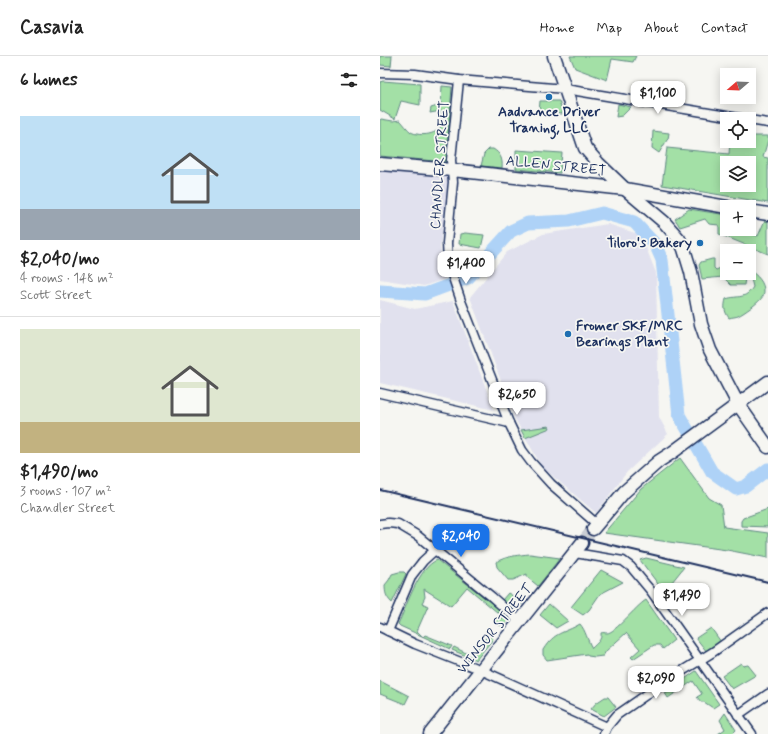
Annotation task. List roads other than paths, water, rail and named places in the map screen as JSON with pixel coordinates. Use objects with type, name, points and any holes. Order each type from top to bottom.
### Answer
[{"type":"street","points":[[554,56],[585,148],[625,189],[664,222],[679,239],[684,249],[691,272],[706,342],[721,374],[738,404],[768,447]]},
{"type":"street","points":[[380,73],[415,74],[459,80],[565,89],[720,115]]},
{"type":"street","name":"CHANDLER STREET","points":[[459,80],[451,155],[453,182],[447,256],[462,301],[509,423]]},
{"type":"street","points":[[756,121],[768,123]]},
{"type":"street","name":"ALLEN STREET","points":[[380,164],[452,170],[625,189],[720,206]]},
{"type":"street","points":[[756,212],[768,214]]},
{"type":"street","points":[[380,392],[509,423],[522,450],[531,462],[551,484],[596,527],[624,492],[659,461],[768,382]]},
{"type":"street","points":[[384,524],[398,524],[435,550],[520,622]]},
{"type":"street","points":[[579,548],[623,561],[632,567],[646,583],[752,734]]},
{"type":"street","name":"WINSOR STREET","points":[[430,734],[579,548]]},
{"type":"street","points":[[388,631],[412,575],[423,561],[435,550]]},
{"type":"street","points":[[380,628],[414,644],[481,670],[606,730],[617,715],[768,613]]},
{"type":"street","points":[[738,715],[768,694]]},
{"type":"waterway","points":[[380,291],[425,294],[468,278],[511,231],[528,223],[569,221],[602,213],[634,222],[655,244],[662,260],[679,415],[712,472],[736,489],[746,486],[768,469]]},
{"type":"tunnel","points":[[582,543],[593,529]]},
{"type":"railway","points":[[380,490],[768,582]]},
{"type":"place","name":"Aadvance Driver Traning, LLC","points":[[549,97]]},
{"type":"place","name":"Tiloro's Bakery","points":[[700,243]]},
{"type":"place","name":"Fromer SKF/MRC Bearings Plant","points":[[568,334]]}]
